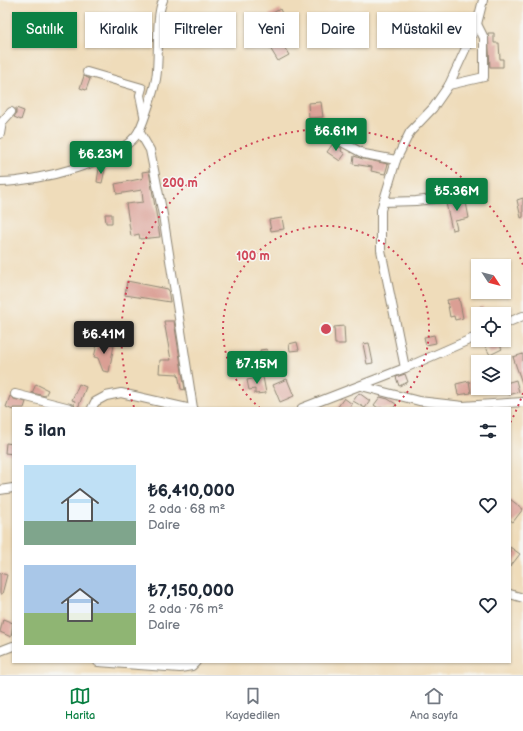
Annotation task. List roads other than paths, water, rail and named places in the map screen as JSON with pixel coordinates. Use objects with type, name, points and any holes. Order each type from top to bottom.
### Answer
[{"type":"street","points":[[2,181],[25,181],[98,160],[122,149],[139,131],[156,79],[163,0]]},
{"type":"street","points":[[406,368],[381,250],[381,210],[396,160],[410,132],[433,108],[449,85],[477,24],[483,0]]},
{"type":"street","points":[[449,85],[484,77],[484,38],[477,24]]},
{"type":"street","points":[[87,72],[142,88],[140,94],[144,116]]},
{"type":"street","points":[[0,134],[2,122],[11,112]]},
{"type":"street","points":[[139,131],[150,150],[163,215],[194,407]]},
{"type":"street","points":[[340,141],[364,154],[396,160]]},
{"type":"street","points":[[383,202],[416,201],[460,196]]},
{"type":"street","points":[[511,321],[523,316]]},
{"type":"street","points":[[305,407],[406,368],[471,339]]},
{"type":"street","points":[[361,386],[419,401],[463,407],[523,402]]},
{"type":"street","points":[[92,407],[95,402],[106,396],[121,392],[183,407]]},
{"type":"street","points":[[15,394],[66,407]]},
{"type":"street","points":[[0,490],[12,488]]},
{"type":"street","points":[[511,594],[523,598]]},
{"type":"street","points":[[0,651],[12,646]]},
{"type":"street","points":[[112,663],[180,668],[192,666],[195,663]]}]
